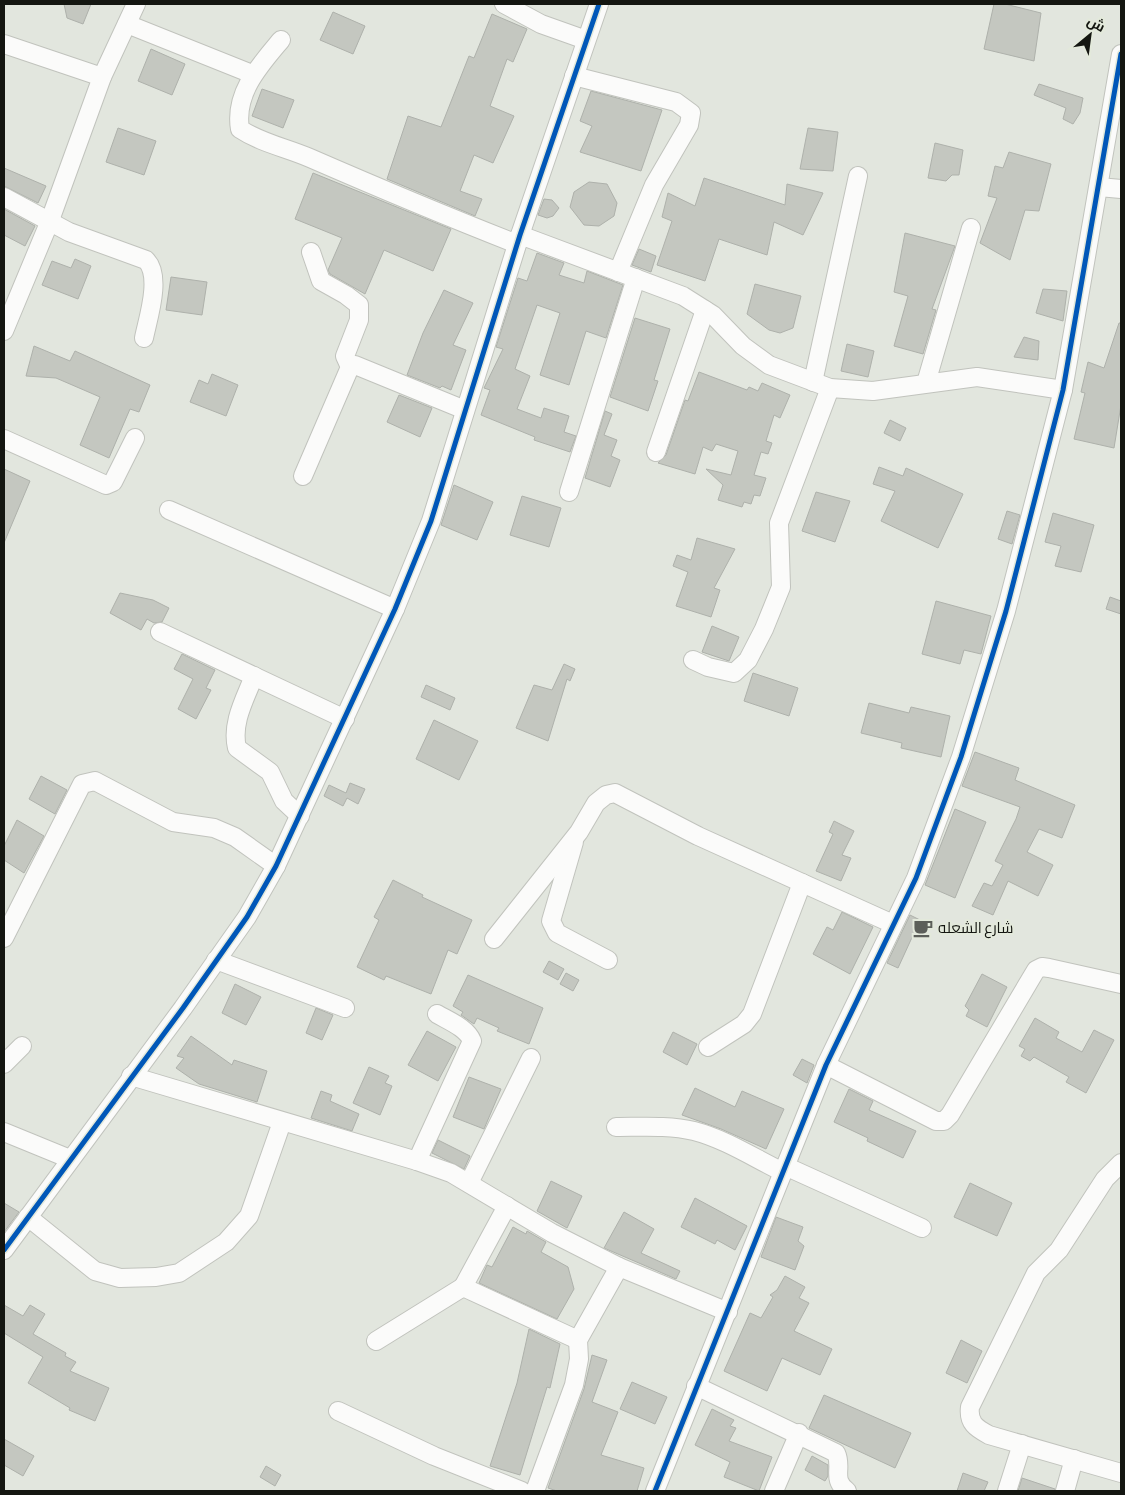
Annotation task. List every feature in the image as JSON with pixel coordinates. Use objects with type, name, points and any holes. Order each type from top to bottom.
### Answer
[{"type":"street","points":[[4,331],[50,223],[102,77],[136,4]]},
{"type":"street","points":[[504,4],[541,24],[586,40]]},
{"type":"street","points":[[4,1250],[247,917],[276,866],[300,816],[395,609],[431,521],[519,240],[599,4]]},
{"type":"street","points":[[127,24],[252,74]]},
{"type":"street","points":[[282,40],[252,74],[238,115],[240,128],[253,137],[303,155],[387,192],[519,240],[636,278],[683,296],[706,310],[743,346],[769,365],[830,388],[873,391],[926,382],[977,377],[1063,390]]},
{"type":"street","points":[[4,44],[102,77]]},
{"type":"street","points":[[655,1491],[826,1066],[916,878],[961,757],[1006,611],[1063,390],[1121,54]]},
{"type":"street","points":[[574,76],[676,102],[691,113],[689,125],[654,185],[618,272]]},
{"type":"street","points":[[813,382],[858,176]]},
{"type":"street","points":[[1099,187],[1121,189]]},
{"type":"street","points":[[4,197],[50,223],[146,260],[149,264],[154,286],[144,338]]},
{"type":"street","points":[[926,382],[972,228]]},
{"type":"street","points":[[302,476],[350,367],[345,356],[358,320],[359,305],[321,281],[311,252]]},
{"type":"street","points":[[569,492],[636,278]]},
{"type":"street","points":[[656,452],[706,310]]},
{"type":"street","points":[[350,367],[355,365],[465,410]]},
{"type":"street","points":[[693,660],[708,667],[734,673],[748,660],[764,629],[781,587],[780,523],[830,388]]},
{"type":"street","points":[[4,439],[106,485],[113,482],[135,438]]},
{"type":"street","points":[[169,510],[395,609]]},
{"type":"street","points":[[160,632],[345,719]]},
{"type":"street","points":[[254,676],[238,718],[234,736],[237,748],[270,772],[284,801],[300,816]]},
{"type":"street","points":[[4,938],[82,784],[87,782],[95,782],[173,822],[214,828],[235,837],[276,866]]},
{"type":"street","points":[[494,938],[577,835],[596,803],[606,795],[615,793],[698,836],[893,924]]},
{"type":"street","points":[[577,835],[551,921],[557,933],[608,960]]},
{"type":"street","points":[[708,1047],[744,1024],[752,1014],[802,883]]},
{"type":"street","points":[[216,960],[345,1008]]},
{"type":"street","points":[[826,1066],[936,1121],[944,1121],[950,1115],[1036,970],[1042,967],[1050,968],[1121,984]]},
{"type":"street","points":[[417,1161],[472,1041],[470,1036],[460,1028],[437,1014]]},
{"type":"street","points":[[4,1064],[22,1046]]},
{"type":"street","points":[[469,1183],[531,1058]]},
{"type":"street","points":[[131,1076],[417,1161],[451,1173],[552,1233],[619,1267],[728,1312]]},
{"type":"street","points":[[28,1217],[95,1271],[120,1278],[156,1277],[180,1273],[226,1242],[249,1216],[282,1122]]},
{"type":"street","points":[[616,1126],[676,1128],[694,1131],[922,1228]]},
{"type":"street","points":[[4,1132],[70,1159]]},
{"type":"street","points":[[1121,1163],[1105,1179],[1059,1250],[1036,1273],[970,1407],[969,1416],[972,1424],[980,1430],[1121,1473]]},
{"type":"street","points":[[376,1341],[463,1286],[507,1206]]},
{"type":"street","points":[[535,1491],[574,1385],[579,1359],[578,1340],[619,1267]]},
{"type":"street","points":[[463,1286],[578,1340]]},
{"type":"street","points":[[696,1386],[799,1433],[836,1453],[839,1459],[838,1476],[840,1486],[847,1491]]},
{"type":"street","points":[[338,1411],[434,1456],[522,1491]]},
{"type":"street","points":[[774,1491],[799,1433]]},
{"type":"street","points":[[1006,1491],[1022,1444]]},
{"type":"street","points":[[1065,1491],[1074,1460]]},
{"type":"building","points":[[64,4],[91,4],[83,24],[67,18]]},
{"type":"building","points":[[994,4],[1005,4],[1041,13],[1034,61],[984,49]]},
{"type":"building","points":[[333,12],[365,26],[353,54],[320,40]]},
{"type":"building","points":[[492,14],[527,29],[513,62],[507,59],[490,106],[514,116],[493,163],[474,155],[460,191],[482,199],[475,216],[387,179],[408,116],[441,127],[469,56],[474,58]]},
{"type":"building","points":[[151,49],[185,64],[172,95],[138,81]]},
{"type":"building","points":[[1039,84],[1083,98],[1080,113],[1073,124],[1063,119],[1066,108],[1034,95]]},
{"type":"building","points":[[262,89],[294,100],[283,128],[252,116]]},
{"type":"building","points":[[591,91],[662,110],[641,171],[580,152],[592,126],[580,121]]},
{"type":"building","points":[[118,128],[156,141],[144,175],[106,162]]},
{"type":"building","points":[[808,128],[838,132],[833,171],[800,169]]},
{"type":"building","points":[[935,143],[963,150],[959,175],[952,175],[946,181],[928,178]]},
{"type":"building","points":[[1009,152],[1051,164],[1039,211],[1025,210],[1010,260],[980,243],[997,198],[988,196],[995,166],[1003,168]]},
{"type":"building","points":[[4,168],[46,186],[38,203],[4,186]]},
{"type":"building","points":[[313,173],[451,229],[433,271],[384,250],[365,294],[330,274],[328,270],[342,238],[295,219]]},
{"type":"building","points":[[704,178],[785,205],[787,184],[823,193],[803,235],[774,222],[767,255],[719,239],[705,281],[657,265],[672,221],[662,217],[668,193],[695,206]]},
{"type":"building","points":[[589,182],[607,184],[617,203],[614,216],[599,226],[584,225],[570,207],[574,192]]},
{"type":"building","points":[[544,199],[552,200],[559,208],[553,216],[547,218],[538,215]]},
{"type":"building","points":[[4,209],[35,226],[25,246],[4,235]]},
{"type":"building","points":[[905,233],[955,246],[932,309],[936,310],[923,354],[894,346],[908,296],[894,292]]},
{"type":"building","points":[[639,249],[656,256],[651,272],[632,265]]},
{"type":"building","points":[[537,253],[564,263],[559,275],[584,283],[587,271],[623,285],[606,338],[586,331],[569,385],[540,375],[560,313],[537,305],[515,369],[530,376],[517,409],[541,418],[544,408],[569,416],[564,432],[576,436],[570,452],[534,440],[535,437],[481,415],[490,390],[484,388],[503,349],[496,347],[518,278],[527,281]]},
{"type":"building","points":[[75,259],[91,266],[78,299],[42,285],[52,261],[71,268]]},
{"type":"building","points":[[171,277],[207,282],[202,315],[166,310]]},
{"type":"building","points":[[755,284],[801,296],[793,328],[780,333],[769,330],[747,314]]},
{"type":"building","points":[[1043,289],[1067,291],[1063,321],[1036,313]]},
{"type":"building","points":[[444,290],[473,303],[453,345],[466,350],[451,390],[442,386],[440,388],[407,375],[423,333]]},
{"type":"building","points":[[635,318],[670,329],[654,380],[658,381],[648,411],[610,397]]},
{"type":"building","points":[[1119,323],[1121,323],[1121,405],[1114,448],[1074,439],[1085,393],[1081,392],[1088,362],[1104,368]]},
{"type":"building","points":[[1024,337],[1039,341],[1038,360],[1014,357]]},
{"type":"building","points":[[847,344],[874,351],[868,377],[841,371]]},
{"type":"building","points":[[34,346],[70,361],[75,351],[150,385],[139,412],[130,409],[109,458],[80,445],[100,397],[56,378],[26,376]]},
{"type":"building","points":[[699,372],[747,390],[749,387],[758,391],[762,383],[790,395],[780,418],[774,415],[766,441],[772,443],[768,454],[761,452],[754,475],[766,478],[760,496],[754,495],[751,504],[744,502],[742,507],[718,500],[723,485],[706,469],[731,475],[738,451],[716,444],[712,451],[703,447],[695,474],[658,463],[666,455],[685,400],[688,401]]},
{"type":"building","points":[[212,374],[238,385],[226,416],[190,402],[199,380],[208,384]]},
{"type":"building","points":[[399,395],[432,408],[420,437],[387,422]]},
{"type":"building","points":[[605,411],[612,414],[604,435],[617,440],[611,456],[620,460],[610,487],[585,478]]},
{"type":"building","points":[[890,420],[906,428],[900,441],[884,433]]},
{"type":"building","points":[[879,467],[903,476],[906,468],[963,494],[938,548],[881,521],[895,491],[873,484]]},
{"type":"building","points":[[4,469],[30,481],[4,543]]},
{"type":"building","points":[[454,485],[493,502],[477,540],[441,525]]},
{"type":"building","points":[[816,492],[850,501],[835,542],[802,531]]},
{"type":"building","points":[[522,496],[561,508],[549,547],[510,535]]},
{"type":"building","points":[[1007,511],[1020,515],[1012,544],[998,539]]},
{"type":"building","points":[[1053,513],[1094,525],[1081,572],[1055,566],[1061,546],[1045,542]]},
{"type":"building","points":[[697,538],[735,549],[714,588],[720,590],[711,617],[676,606],[688,572],[673,566],[677,555],[691,560]]},
{"type":"building","points":[[120,593],[153,600],[169,608],[162,622],[154,623],[147,619],[141,630],[110,613]]},
{"type":"building","points":[[1110,597],[1121,601],[1121,614],[1106,609]]},
{"type":"building","points":[[936,601],[991,616],[981,654],[964,650],[960,664],[922,654]]},
{"type":"building","points":[[712,626],[739,637],[729,661],[702,652]]},
{"type":"building","points":[[182,654],[215,670],[206,688],[211,690],[196,719],[178,709],[193,679],[174,669]]},
{"type":"building","points":[[564,664],[575,669],[570,681],[567,679],[548,741],[516,728],[534,685],[552,690]]},
{"type":"building","points":[[753,673],[798,688],[789,716],[744,701]]},
{"type":"building","points":[[426,685],[455,698],[450,710],[421,697]]},
{"type":"building","points":[[869,703],[909,713],[911,707],[950,716],[941,757],[901,748],[902,743],[861,733]]},
{"type":"building","points":[[434,720],[478,741],[459,780],[416,759]]},
{"type":"building","points":[[975,752],[1019,768],[1015,780],[1075,805],[1062,838],[1039,829],[1027,852],[1053,865],[1038,896],[1008,881],[993,915],[972,906],[984,883],[992,886],[1003,865],[995,861],[1020,807],[962,786]]},
{"type":"building","points":[[41,776],[67,790],[55,814],[29,799]]},
{"type":"building","points":[[350,783],[365,789],[358,804],[347,798],[343,806],[324,796],[329,785],[346,793]]},
{"type":"building","points":[[955,809],[986,822],[955,898],[925,885]]},
{"type":"building","points":[[17,820],[44,836],[24,873],[4,860],[4,846]]},
{"type":"building","points":[[834,821],[854,831],[842,855],[851,858],[841,881],[816,871],[833,834],[829,832]]},
{"type":"building","points":[[393,880],[423,895],[422,897],[472,920],[457,954],[448,950],[431,994],[386,976],[384,980],[357,967],[379,920],[374,917]]},
{"type":"building","points":[[842,912],[873,927],[850,974],[813,954],[827,927],[833,930]]},
{"type":"building","points":[[910,915],[920,920],[898,968],[887,963]]},
{"type":"building","points":[[549,961],[564,969],[558,980],[543,972]]},
{"type":"building","points":[[566,973],[579,980],[573,991],[560,984]]},
{"type":"building","points":[[982,974],[1007,987],[987,1027],[966,1016],[969,1010],[965,1006]]},
{"type":"building","points":[[468,975],[543,1008],[529,1044],[497,1031],[499,1028],[477,1018],[474,1024],[461,1015],[463,1012],[453,1006]]},
{"type":"building","points":[[235,984],[261,997],[246,1025],[222,1013]]},
{"type":"building","points":[[316,1008],[333,1015],[322,1040],[306,1033]]},
{"type":"building","points":[[1035,1018],[1059,1032],[1056,1038],[1082,1052],[1094,1030],[1114,1040],[1086,1093],[1066,1082],[1069,1077],[1034,1057],[1030,1061],[1021,1056],[1025,1049],[1019,1046]]},
{"type":"building","points":[[427,1031],[456,1047],[438,1081],[408,1065]]},
{"type":"building","points":[[673,1032],[697,1044],[687,1065],[663,1052]]},
{"type":"building","points":[[191,1036],[232,1065],[234,1060],[267,1071],[257,1102],[199,1084],[176,1068],[184,1058],[177,1056]]},
{"type":"building","points":[[802,1059],[814,1065],[807,1083],[793,1075]]},
{"type":"building","points":[[369,1067],[389,1076],[385,1083],[392,1086],[380,1115],[353,1103]]},
{"type":"building","points":[[469,1077],[501,1089],[484,1129],[453,1117]]},
{"type":"building","points":[[695,1088],[735,1107],[742,1091],[784,1109],[766,1149],[721,1129],[682,1115]]},
{"type":"building","points":[[849,1089],[873,1101],[869,1110],[916,1131],[903,1158],[867,1141],[868,1138],[834,1122]]},
{"type":"building","points":[[321,1091],[332,1095],[330,1101],[359,1114],[352,1131],[311,1118]]},
{"type":"building","points":[[438,1140],[470,1156],[464,1169],[432,1153]]},
{"type":"building","points":[[551,1181],[582,1196],[567,1228],[537,1211]]},
{"type":"building","points":[[970,1183],[1012,1203],[997,1236],[954,1217]]},
{"type":"building","points":[[695,1198],[747,1226],[735,1250],[717,1240],[715,1244],[681,1227]]},
{"type":"building","points":[[4,1203],[19,1212],[4,1232]]},
{"type":"building","points":[[624,1212],[654,1229],[641,1253],[680,1271],[676,1279],[604,1248]]},
{"type":"building","points":[[776,1217],[803,1227],[798,1241],[804,1246],[795,1270],[761,1257]]},
{"type":"building","points":[[513,1227],[526,1234],[527,1231],[546,1242],[541,1252],[568,1267],[574,1289],[557,1319],[479,1283],[487,1265],[492,1267]]},
{"type":"building","points":[[785,1276],[805,1287],[799,1298],[809,1303],[794,1331],[832,1349],[820,1375],[782,1358],[767,1391],[724,1371],[750,1313],[761,1318],[773,1297],[770,1295],[777,1290]]},
{"type":"building","points":[[4,1305],[23,1316],[30,1305],[45,1314],[33,1334],[66,1353],[65,1356],[76,1362],[70,1371],[109,1388],[95,1421],[69,1410],[70,1408],[28,1383],[43,1357],[4,1333]]},
{"type":"building","points":[[529,1329],[560,1344],[550,1388],[547,1387],[520,1475],[490,1466],[517,1383]]},
{"type":"building","points":[[961,1340],[982,1351],[967,1383],[946,1373]]},
{"type":"building","points":[[592,1355],[607,1360],[592,1402],[618,1412],[601,1455],[644,1468],[637,1491],[557,1491],[548,1488],[584,1389]]},
{"type":"building","points":[[632,1382],[667,1397],[655,1424],[620,1409]]},
{"type":"building","points":[[824,1395],[911,1433],[895,1468],[809,1428]]},
{"type":"building","points":[[712,1409],[734,1420],[730,1426],[736,1428],[729,1441],[772,1457],[759,1491],[724,1477],[730,1462],[695,1445]]},
{"type":"building","points":[[4,1439],[34,1456],[23,1476],[4,1465]]},
{"type":"building","points":[[812,1456],[828,1465],[828,1476],[825,1481],[805,1470]]},
{"type":"building","points":[[266,1466],[281,1475],[275,1486],[260,1477]]},
{"type":"building","points":[[963,1473],[988,1482],[984,1491],[957,1491]]},
{"type":"building","points":[[1022,1478],[1055,1489],[1055,1491],[1018,1491]]},
{"type":"cycle path","points":[[4,1250],[183,1008],[247,917],[276,866],[395,609],[431,521],[520,235],[599,4]]},
{"type":"cycle path","points":[[655,1491],[826,1065],[916,878],[961,757],[1006,611],[1063,390],[1121,54]]},
{"type":"place","name":"شارع الشعله","points":[[923,928]]}]
